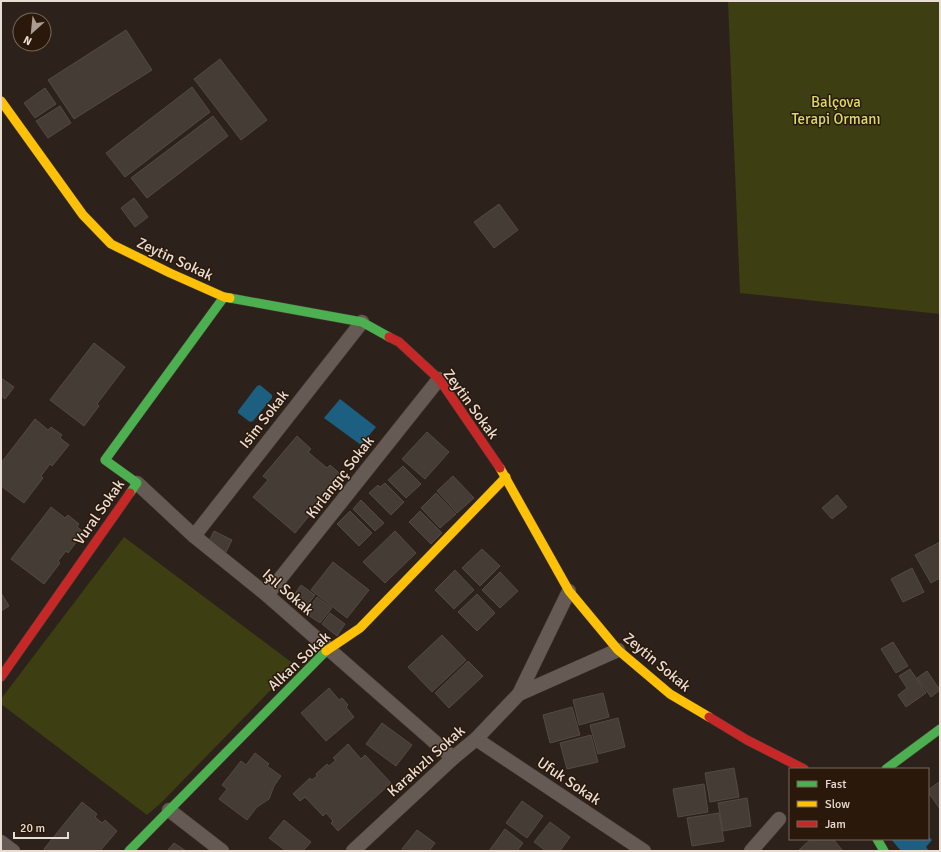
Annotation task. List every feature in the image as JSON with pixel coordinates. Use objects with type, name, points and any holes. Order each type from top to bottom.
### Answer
[{"type":"street","name":"Zeytin Sokak","points":[[1,101],[83,215],[111,244],[170,273],[224,297],[362,322],[399,342],[439,379],[506,477],[569,591],[618,650],[670,694],[747,740],[802,768]]},
{"type":"street","name":"Vural Sokak","points":[[1,677],[137,483],[105,460],[224,297]]},
{"type":"street","name":"Isim Sokak","points":[[194,536],[362,322]]},
{"type":"street","name":"Kırlangıç Sokak","points":[[267,595],[439,379]]},
{"type":"street","name":"Alkan Sokak","points":[[129,851],[328,649],[360,628],[506,477]]},
{"type":"street","name":"Işıl Sokak","points":[[137,483],[194,536],[267,595],[453,758]]},
{"type":"street","name":"Karakızlı Sokak","points":[[353,851],[453,758],[476,739],[519,694],[569,591]]},
{"type":"street","name":"Karakızlı Sokak","points":[[519,694],[618,650]]},
{"type":"street","points":[[887,768],[940,729]]},
{"type":"street","name":"Ufuk Sokak","points":[[476,739],[644,851]]},
{"type":"street","points":[[169,810],[222,851]]},
{"type":"street","points":[[751,851],[779,819]]},
{"type":"street","points":[[878,840],[884,851]]},
{"type":"street","points":[[1,842],[13,851]]},
{"type":"green space","name":"Balçova Terapi Ormanı","points":[[728,1],[940,1],[940,314],[740,293]]},
{"type":"green space","points":[[124,537],[295,665],[161,803],[147,815],[1,704],[1,699]]},
{"type":"water","points":[[260,385],[272,395],[272,398],[253,421],[250,422],[238,413],[238,411],[257,386]]},
{"type":"water","points":[[340,399],[376,427],[361,445],[324,418]]},
{"type":"water","points":[[929,837],[932,840],[926,847],[929,851],[901,851],[892,840],[929,840]]},
{"type":"building","points":[[126,30],[152,70],[74,119],[48,80]]},
{"type":"building","points":[[220,59],[267,120],[241,140],[194,79]]},
{"type":"building","points":[[192,87],[210,112],[125,177],[106,153]]},
{"type":"building","points":[[45,88],[56,104],[35,118],[24,103]]},
{"type":"building","points":[[60,106],[71,123],[48,138],[36,121]]},
{"type":"building","points":[[213,116],[228,136],[147,198],[131,178]]},
{"type":"building","points":[[134,198],[148,217],[135,227],[121,208]]},
{"type":"building","points":[[499,204],[518,230],[494,248],[474,222]]},
{"type":"building","points":[[94,343],[125,367],[97,404],[99,406],[84,426],[50,400]]},
{"type":"building","points":[[1,378],[14,387],[5,399],[1,396]]},
{"type":"building","points":[[35,419],[48,430],[51,427],[62,435],[60,438],[69,445],[52,466],[50,464],[41,476],[43,478],[24,503],[1,486],[1,463]]},
{"type":"building","points":[[427,432],[449,452],[425,479],[402,459]]},
{"type":"building","points":[[297,436],[311,449],[308,452],[327,468],[330,465],[344,477],[325,498],[327,499],[311,518],[309,516],[295,533],[253,497],[268,480],[263,476]]},
{"type":"building","points":[[403,466],[421,484],[406,498],[388,480]]},
{"type":"building","points":[[453,476],[474,498],[457,513],[437,491]]},
{"type":"building","points":[[385,483],[404,502],[391,515],[369,493],[378,485],[380,487]]},
{"type":"building","points":[[436,493],[456,514],[440,528],[421,508]]},
{"type":"building","points":[[837,495],[847,507],[832,519],[822,508]]},
{"type":"building","points":[[361,500],[384,523],[375,531],[353,509]]},
{"type":"building","points":[[51,507],[65,518],[68,515],[79,524],[77,527],[84,532],[68,553],[66,551],[58,561],[60,563],[44,584],[11,559]]},
{"type":"building","points":[[350,511],[372,533],[359,546],[337,524]]},
{"type":"building","points":[[420,511],[442,533],[431,544],[409,522]]},
{"type":"building","points":[[214,531],[232,540],[226,552],[208,543]]},
{"type":"building","points":[[395,531],[416,553],[385,583],[363,562]]},
{"type":"building","points":[[940,542],[940,578],[931,583],[915,555]]},
{"type":"building","points":[[482,549],[500,566],[480,586],[462,568]]},
{"type":"building","points":[[333,562],[369,590],[347,618],[311,590]]},
{"type":"building","points":[[912,568],[924,592],[903,602],[891,579]]},
{"type":"building","points":[[455,570],[474,590],[454,609],[435,590]]},
{"type":"building","points":[[500,572],[518,591],[500,608],[482,590]]},
{"type":"building","points":[[301,585],[315,595],[303,611],[290,601]]},
{"type":"building","points":[[1,593],[9,606],[1,611]]},
{"type":"building","points":[[477,594],[495,613],[477,631],[458,612]]},
{"type":"building","points":[[317,597],[332,608],[320,623],[305,613]]},
{"type":"building","points":[[330,613],[345,624],[337,636],[322,624]]},
{"type":"building","points":[[442,635],[466,660],[432,692],[408,667]]},
{"type":"building","points":[[893,642],[908,666],[896,673],[881,649]]},
{"type":"building","points":[[468,661],[483,676],[449,708],[435,693]]},
{"type":"building","points":[[910,669],[926,693],[906,707],[898,695],[907,688],[899,676]]},
{"type":"building","points":[[927,671],[940,690],[931,697],[917,678]]},
{"type":"building","points":[[329,688],[339,700],[342,698],[348,705],[346,707],[354,717],[326,741],[301,713]]},
{"type":"building","points":[[603,693],[609,717],[579,725],[573,700]]},
{"type":"building","points":[[572,707],[580,735],[550,743],[543,715]]},
{"type":"building","points":[[618,718],[625,747],[598,754],[590,725]]},
{"type":"building","points":[[382,723],[412,745],[396,766],[366,744]]},
{"type":"building","points":[[591,735],[598,762],[567,769],[560,743]]},
{"type":"building","points":[[348,744],[361,759],[365,755],[391,783],[338,831],[331,823],[333,821],[326,813],[323,816],[305,797],[300,801],[293,794],[310,778],[312,780],[317,776],[316,774],[327,764],[329,766],[336,760],[333,758]]},
{"type":"building","points":[[255,753],[269,764],[267,766],[281,776],[274,786],[269,799],[257,807],[247,820],[219,799],[227,789],[222,785],[241,761],[246,765]]},
{"type":"building","points":[[734,768],[739,797],[710,802],[705,773]]},
{"type":"building","points":[[939,782],[940,783],[940,809],[929,793],[929,789]]},
{"type":"building","points":[[704,784],[708,812],[678,817],[673,789]]},
{"type":"building","points":[[747,798],[751,826],[723,831],[718,803]]},
{"type":"building","points":[[522,801],[543,816],[527,838],[506,823]]},
{"type":"building","points":[[82,802],[97,814],[95,817],[102,823],[105,820],[117,831],[100,851],[46,851],[44,849]]},
{"type":"building","points":[[719,813],[724,841],[692,846],[687,818]]},
{"type":"building","points":[[284,820],[311,842],[303,851],[286,851],[269,838]]},
{"type":"building","points":[[550,822],[570,837],[560,851],[546,851],[534,842]]},
{"type":"building","points":[[505,829],[523,843],[517,851],[489,851]]},
{"type":"building","points":[[417,830],[435,843],[429,851],[404,851],[402,849]]},
{"type":"building","points":[[810,840],[834,840],[843,851],[800,851],[799,850]]},
{"type":"building","points":[[174,843],[186,851],[167,851]]},
{"type":"traffic: fast","points":[[130,493],[137,483],[105,460],[224,297]]},
{"type":"traffic: fast","points":[[230,298],[362,322],[389,337]]},
{"type":"traffic: fast","points":[[129,851],[326,651]]},
{"type":"traffic: fast","points":[[887,768],[940,729]]},
{"type":"traffic: fast","points":[[878,840],[884,851]]},
{"type":"traffic: slow","points":[[1,101],[83,215],[111,244],[170,273],[224,297],[230,298]]},
{"type":"traffic: slow","points":[[500,468],[569,591],[618,650],[670,694],[709,717]]},
{"type":"traffic: slow","points":[[326,651],[360,628],[506,477]]},
{"type":"traffic: jam","points":[[389,337],[399,342],[439,379],[500,468]]},
{"type":"traffic: jam","points":[[1,677],[130,493]]},
{"type":"traffic: jam","points":[[709,717],[747,740],[802,768]]}]
